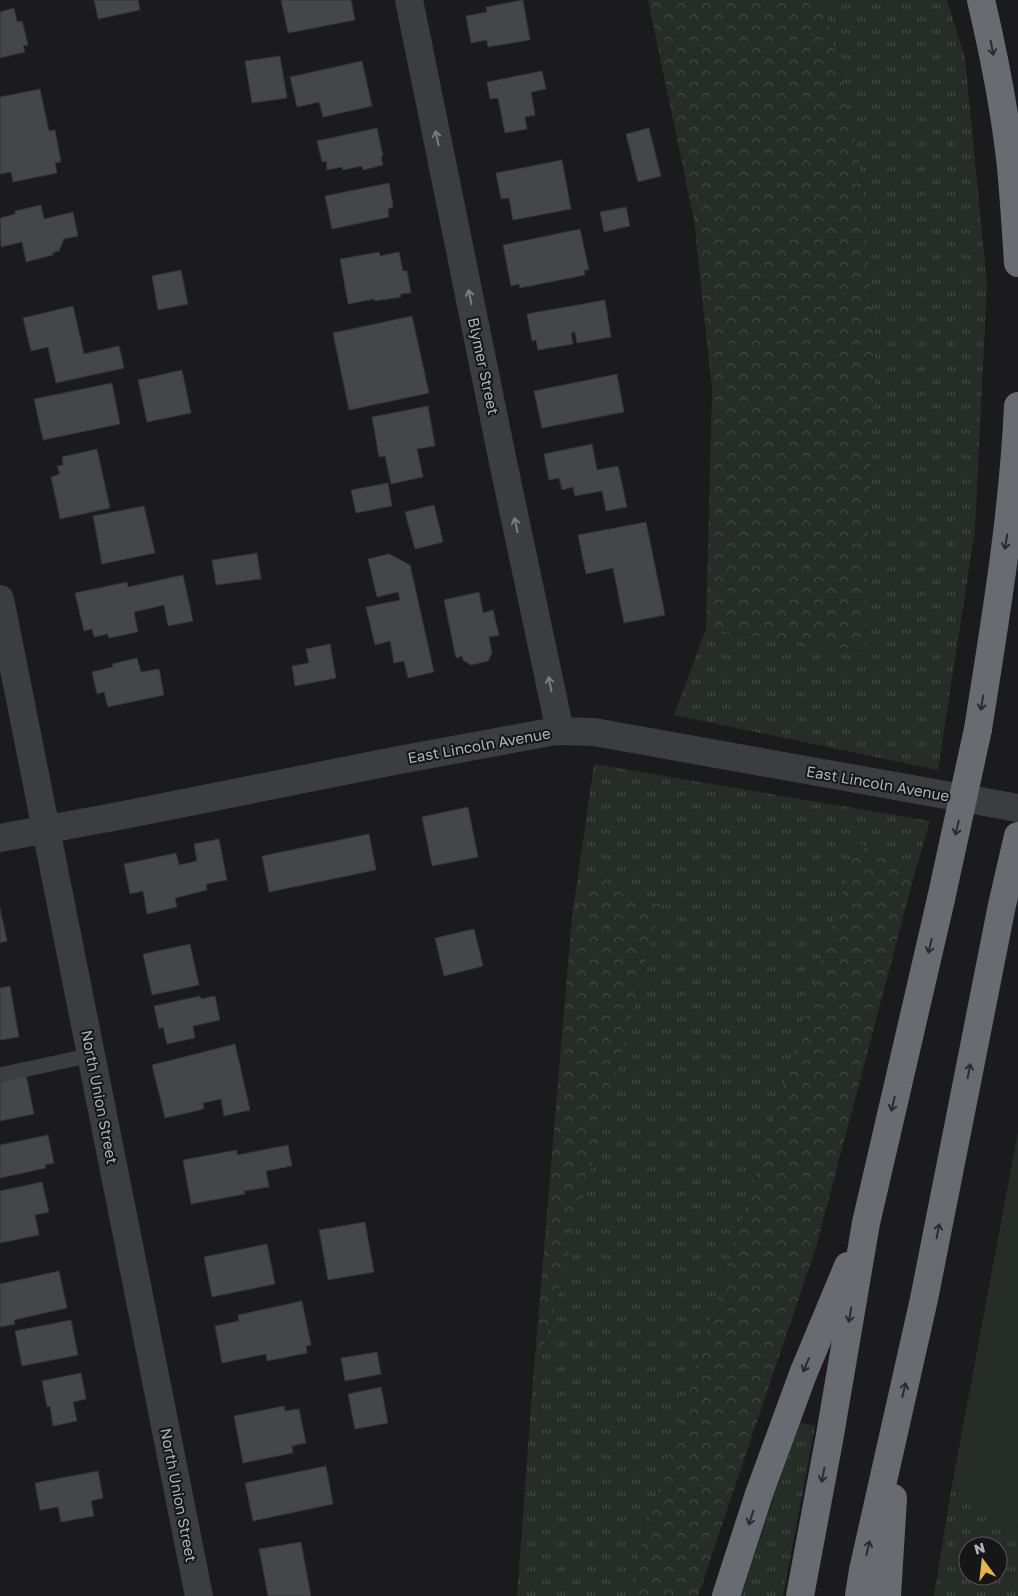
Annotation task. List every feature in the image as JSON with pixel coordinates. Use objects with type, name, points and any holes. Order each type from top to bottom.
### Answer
[{"type":"highway","points":[[982,0],[1003,106],[1011,166],[1018,263]]},
{"type":"highway","points":[[800,1596],[866,1223],[941,899],[978,729],[1009,525],[1015,466],[1018,406]]},
{"type":"highway","points":[[859,1596],[865,1561],[926,1289],[1002,905],[1018,836]]},
{"type":"highway","points":[[726,1596],[759,1494],[802,1374],[866,1223]]},
{"type":"highway","points":[[887,1596],[897,1420]]},
{"type":"street","name":"Blymer Street","points":[[409,0],[560,731]]},
{"type":"street","name":"North Union Street","points":[[0,599],[199,1596]]},
{"type":"street","name":"East Lincoln Avenue","points":[[0,838],[408,758],[560,731],[594,732],[1018,808]]},
{"type":"lane","points":[[0,1075],[92,1055]]},
{"type":"green space","points":[[648,0],[823,0],[858,151],[875,342],[864,651],[706,629],[712,390],[694,220]]},
{"type":"green space","points":[[823,0],[947,0],[965,58],[987,284],[975,529],[938,770],[674,715],[706,629],[864,651],[875,342],[858,151]]},
{"type":"green space","points":[[594,764],[930,821],[914,876],[858,843],[653,1506],[628,1596],[517,1596],[532,1392],[661,905],[594,875],[572,917]]},
{"type":"green space","points":[[858,842],[914,876],[816,1247],[698,1596],[628,1596],[653,1506]]},
{"type":"green space","points":[[594,875],[661,905],[532,1392],[572,917]]},
{"type":"green space","points":[[1018,1131],[1018,1528],[952,1485]]},
{"type":"green space","points":[[799,1422],[815,1426],[783,1596],[741,1596]]},
{"type":"green space","points":[[952,1485],[1018,1528],[1018,1596],[934,1596]]},
{"type":"building","points":[[94,0],[138,0],[140,10],[98,19]]},
{"type":"building","points":[[281,0],[351,0],[355,20],[288,33]]},
{"type":"building","points":[[523,0],[530,40],[488,47],[487,40],[471,43],[466,16],[487,12],[486,7]]},
{"type":"building","points":[[14,8],[17,22],[22,21],[28,45],[23,46],[25,52],[0,58],[0,12]]},
{"type":"building","points":[[280,56],[287,98],[252,103],[245,61]]},
{"type":"building","points":[[362,61],[372,106],[323,117],[319,102],[297,107],[290,77]]},
{"type":"building","points":[[542,71],[546,89],[531,92],[535,115],[525,117],[527,129],[505,133],[498,98],[490,99],[487,82]]},
{"type":"building","points":[[40,89],[49,131],[55,130],[61,162],[55,163],[57,173],[13,182],[11,172],[0,174],[0,97]]},
{"type":"building","points":[[377,128],[383,165],[363,170],[362,166],[343,170],[342,167],[327,170],[326,161],[322,162],[317,141]]},
{"type":"building","points":[[649,128],[661,176],[638,182],[626,134]]},
{"type":"building","points":[[562,160],[571,209],[513,220],[509,198],[501,199],[496,173]]},
{"type":"building","points":[[389,183],[393,207],[388,209],[389,217],[332,229],[325,196]]},
{"type":"building","points":[[41,205],[44,219],[73,212],[78,236],[64,239],[59,251],[52,253],[53,255],[26,262],[22,242],[1,247],[0,218],[15,214],[15,211]]},
{"type":"building","points":[[626,207],[630,226],[604,232],[600,212]]},
{"type":"building","points":[[580,229],[589,270],[584,270],[585,275],[520,288],[519,284],[511,286],[503,245]]},
{"type":"building","points":[[379,252],[380,256],[399,252],[403,271],[407,271],[411,293],[400,294],[401,297],[375,301],[374,299],[348,304],[340,259]]},
{"type":"building","points":[[181,270],[188,304],[158,310],[152,276]]},
{"type":"building","points":[[605,300],[611,337],[577,343],[575,332],[571,333],[573,344],[538,350],[536,340],[532,341],[527,314]]},
{"type":"building","points":[[73,306],[84,354],[119,346],[124,368],[56,383],[48,347],[31,351],[23,318]]},
{"type":"building","points":[[412,316],[429,393],[349,410],[333,333]]},
{"type":"building","points":[[182,370],[191,413],[147,422],[138,380]]},
{"type":"building","points":[[617,374],[624,412],[542,428],[534,391]]},
{"type":"building","points":[[112,383],[120,424],[43,440],[34,399]]},
{"type":"building","points":[[428,406],[435,446],[417,449],[423,477],[391,484],[385,456],[379,457],[372,417]]},
{"type":"building","points":[[592,444],[597,470],[618,466],[627,507],[606,511],[602,491],[575,496],[573,487],[562,490],[559,478],[549,480],[544,454]]},
{"type":"building","points":[[97,449],[110,508],[60,519],[51,477],[60,474],[57,466],[63,465],[62,457]]},
{"type":"building","points":[[388,483],[392,506],[356,513],[351,490]]},
{"type":"building","points":[[434,505],[443,542],[415,549],[405,512]]},
{"type":"building","points":[[144,506],[155,553],[102,564],[93,516]]},
{"type":"building","points":[[646,522],[665,615],[624,623],[613,568],[586,574],[578,535]]},
{"type":"building","points":[[257,553],[261,579],[216,585],[212,560]]},
{"type":"building","points":[[389,554],[410,565],[434,672],[408,678],[404,661],[394,663],[390,641],[375,645],[366,607],[400,600],[398,592],[377,597],[368,559]]},
{"type":"building","points":[[183,575],[193,621],[168,626],[164,605],[134,612],[138,632],[109,638],[108,634],[94,637],[92,629],[84,631],[75,593],[127,582],[128,587]]},
{"type":"building","points":[[479,592],[483,613],[493,610],[499,635],[489,637],[492,653],[488,661],[471,665],[463,660],[462,656],[456,658],[444,600]]},
{"type":"building","points":[[330,644],[336,678],[295,686],[292,666],[309,663],[306,649]]},
{"type":"building","points":[[137,658],[141,672],[159,669],[164,695],[108,707],[104,692],[97,694],[92,672],[113,667],[112,664]]},
{"type":"building","points":[[468,807],[478,857],[432,866],[422,817]]},
{"type":"building","points":[[369,834],[376,870],[269,892],[262,856]]},
{"type":"building","points":[[219,839],[227,880],[206,884],[207,890],[175,898],[177,907],[147,914],[143,891],[130,894],[124,864],[176,853],[179,865],[197,861],[194,844]]},
{"type":"building","points":[[0,908],[7,941],[0,943]]},
{"type":"building","points":[[474,929],[483,966],[444,976],[435,938]]},
{"type":"building","points":[[190,944],[199,985],[152,995],[143,954]]},
{"type":"building","points":[[10,986],[19,1037],[0,1040],[0,988]]},
{"type":"building","points":[[200,996],[201,999],[215,996],[220,1020],[193,1026],[195,1038],[167,1044],[163,1027],[159,1029],[154,1006]]},
{"type":"building","points":[[235,1044],[250,1110],[224,1116],[221,1099],[203,1103],[204,1109],[165,1118],[152,1065]]},
{"type":"building","points":[[26,1075],[34,1114],[0,1121],[0,1081]]},
{"type":"building","points":[[48,1135],[54,1163],[45,1165],[46,1168],[0,1178],[0,1145]]},
{"type":"building","points":[[288,1145],[292,1166],[266,1171],[269,1187],[244,1191],[245,1194],[191,1204],[183,1160],[237,1150],[237,1155]]},
{"type":"building","points":[[42,1182],[49,1212],[35,1215],[39,1235],[0,1243],[0,1191]]},
{"type":"building","points":[[365,1222],[374,1272],[328,1280],[319,1230]]},
{"type":"building","points":[[267,1244],[275,1284],[212,1297],[204,1257]]},
{"type":"building","points":[[59,1271],[67,1308],[14,1320],[15,1324],[0,1327],[0,1284]]},
{"type":"building","points":[[302,1301],[311,1345],[306,1346],[307,1353],[267,1361],[266,1354],[222,1363],[215,1326],[239,1321],[238,1315]]},
{"type":"building","points":[[71,1320],[78,1355],[22,1366],[15,1331]]},
{"type":"building","points":[[377,1352],[381,1374],[345,1381],[341,1358]]},
{"type":"building","points":[[81,1373],[86,1399],[73,1402],[77,1421],[53,1426],[50,1406],[47,1407],[42,1381]]},
{"type":"building","points":[[381,1387],[388,1423],[355,1429],[348,1394]]},
{"type":"building","points":[[284,1406],[285,1411],[299,1409],[306,1443],[292,1446],[293,1453],[243,1463],[234,1416]]},
{"type":"building","points":[[326,1466],[333,1504],[253,1521],[245,1483]]},
{"type":"building","points":[[98,1471],[103,1498],[91,1501],[94,1516],[61,1522],[58,1507],[40,1510],[35,1483]]},
{"type":"building","points":[[301,1542],[311,1596],[268,1596],[259,1549]]}]
